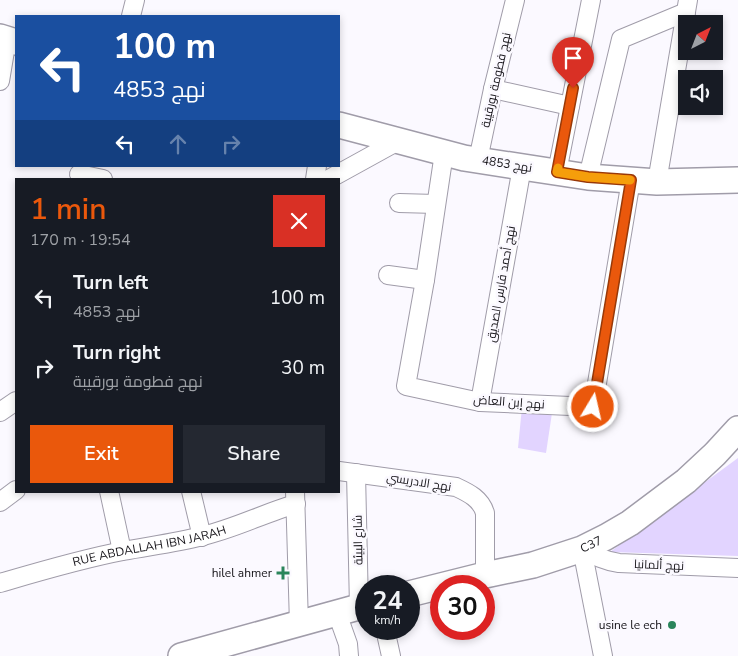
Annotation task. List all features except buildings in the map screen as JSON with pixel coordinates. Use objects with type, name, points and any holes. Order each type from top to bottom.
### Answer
[{"type":"main road","name":"نهج 4853","points":[[340,125],[444,153],[588,177],[656,182],[738,180]]},
{"type":"main road","name":"C37","points":[[485,575],[533,565],[582,549],[630,523],[686,481],[715,454],[738,428]]},
{"type":"main road","points":[[181,656],[354,609]]},
{"type":"street","points":[[131,15],[135,0]]},
{"type":"street","name":"نهج فطومة بورقيبة","points":[[478,160],[515,0]]},
{"type":"street","points":[[557,172],[591,0]]},
{"type":"street","points":[[588,177],[621,39],[687,6]]},
{"type":"street","points":[[656,182],[687,6]]},
{"type":"street","points":[[0,81],[8,39]]},
{"type":"street","points":[[493,89],[570,106]]},
{"type":"street","points":[[331,178],[398,141]]},
{"type":"street","points":[[388,275],[425,280],[444,153]]},
{"type":"street","name":"نهج أحمد فارس الصديق","points":[[480,402],[522,167]]},
{"type":"street","points":[[79,173],[99,178]]},
{"type":"street","name":"نهج إبن العاض","points":[[425,280],[406,386],[480,402],[593,407],[631,180]]},
{"type":"street","points":[[399,203],[436,204]]},
{"type":"street","points":[[0,412],[15,402]]},
{"type":"street","name":"نهج الادريسي","points":[[340,470],[456,488],[467,492],[477,499],[486,513],[485,575]]},
{"type":"street","name":"شارع البيئة","points":[[349,656],[348,644],[354,609],[356,473]]},
{"type":"street","points":[[0,502],[15,491]]},
{"type":"street","points":[[109,493],[122,551]]},
{"type":"street","points":[[191,493],[202,536]]},
{"type":"street","points":[[296,498],[299,624]]},
{"type":"street","name":"RUE ABDALLAH IBN JARAH","points":[[0,583],[122,551],[202,536],[236,526],[276,510],[296,498]]},
{"type":"street","points":[[582,549],[603,656]]},
{"type":"street","name":"نهج ألمانيا","points":[[582,549],[597,558],[620,563],[738,568]]},
{"type":"street","points":[[387,640],[391,656]]},
{"type":"shaded area","points":[[522,407],[552,413],[546,453],[518,448]]},
{"type":"shaded area","points":[[738,458],[738,556],[610,552]]},
{"type":"slow traffic","points":[[558,168],[557,172],[588,177],[630,180]]},
{"type":"place","name":"hilel ahmer","points":[[283,573]]},
{"type":"place","name":"usine le ech","points":[[672,625]]},
{"type":"route","points":[[573,88],[557,172],[588,177],[631,180],[593,407]]}]
